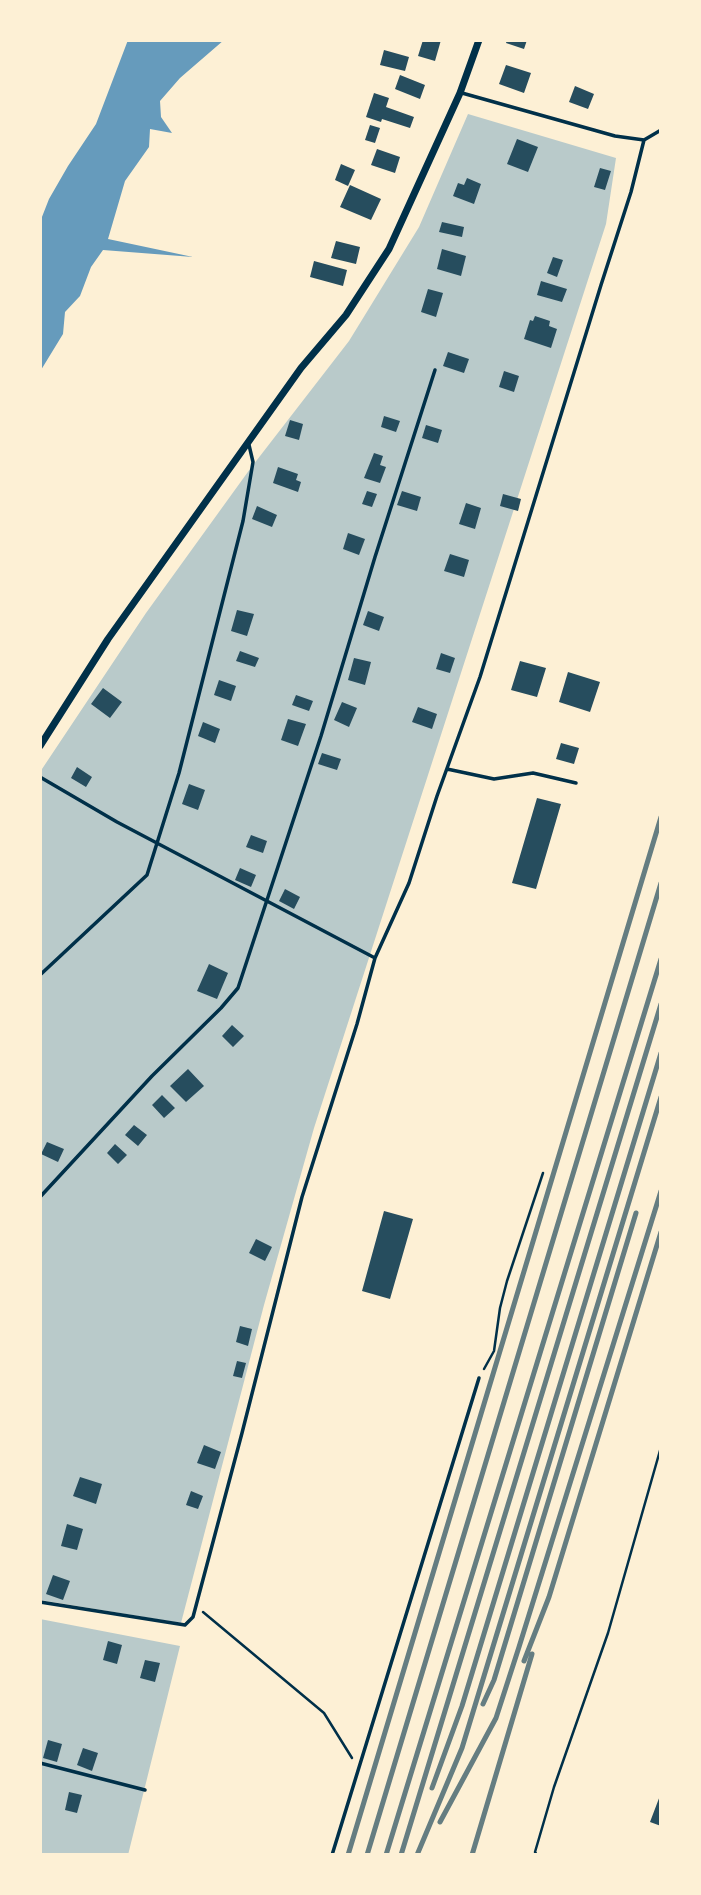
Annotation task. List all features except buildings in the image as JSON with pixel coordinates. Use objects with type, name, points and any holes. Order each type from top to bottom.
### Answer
[{"type":"street","points":[[40,746],[108,639],[301,368],[346,314],[389,249],[460,93],[479,40]]},
{"type":"lane","points":[[460,93],[615,136],[644,140],[661,130]]},
{"type":"lane","points":[[40,1602],[185,1625],[193,1618],[302,1196],[357,1024],[375,957],[409,884],[480,677],[631,192],[644,140]]},
{"type":"lane","points":[[40,1197],[238,988],[321,736],[435,370]]},
{"type":"lane","points":[[40,975],[147,875],[179,773],[243,521],[253,461],[249,443]]},
{"type":"lane","points":[[447,769],[494,779],[533,773],[576,783]]},
{"type":"lane","points":[[40,776],[117,822],[375,957]]},
{"type":"lane","points":[[332,1855],[479,1378]]},
{"type":"lane","points":[[40,1763],[145,1790]]},
{"type":"path","points":[[479,1378],[494,1351],[507,1281],[542,1173]]},
{"type":"path","points":[[537,1855],[535,1852],[554,1787],[608,1633],[661,1447]]},
{"type":"path","points":[[195,1606],[324,1713],[359,1769]]},
{"type":"shaded area","points":[[468,114],[616,158],[606,224],[314,1128],[264,1305],[181,1623],[40,1600],[40,772],[146,613],[250,469],[349,341],[419,227]]},
{"type":"shaded area","points":[[40,1619],[180,1646],[128,1855],[40,1855]]},
{"type":"water","points":[[128,40],[224,40],[180,78],[160,101],[161,117],[172,133],[150,129],[149,147],[125,181],[108,239],[193,257],[103,250],[91,267],[80,296],[65,312],[63,334],[41,370],[40,383],[40,222],[49,199],[96,124]]},
{"type":"railway","points":[[348,1855],[661,817]]},
{"type":"railway","points":[[367,1855],[661,883]]},
{"type":"railway","points":[[386,1855],[661,959]]},
{"type":"railway","points":[[401,1855],[661,1004]]},
{"type":"railway","points":[[432,1788],[462,1706],[661,1053]]},
{"type":"railway","points":[[417,1855],[462,1748],[661,1097]]},
{"type":"railway","points":[[440,1822],[496,1718],[661,1191]]},
{"type":"railway","points":[[483,1704],[494,1680],[636,1213]]},
{"type":"railway","points":[[524,1661],[549,1597],[661,1232]]},
{"type":"railway","points":[[472,1855],[532,1654]]}]
